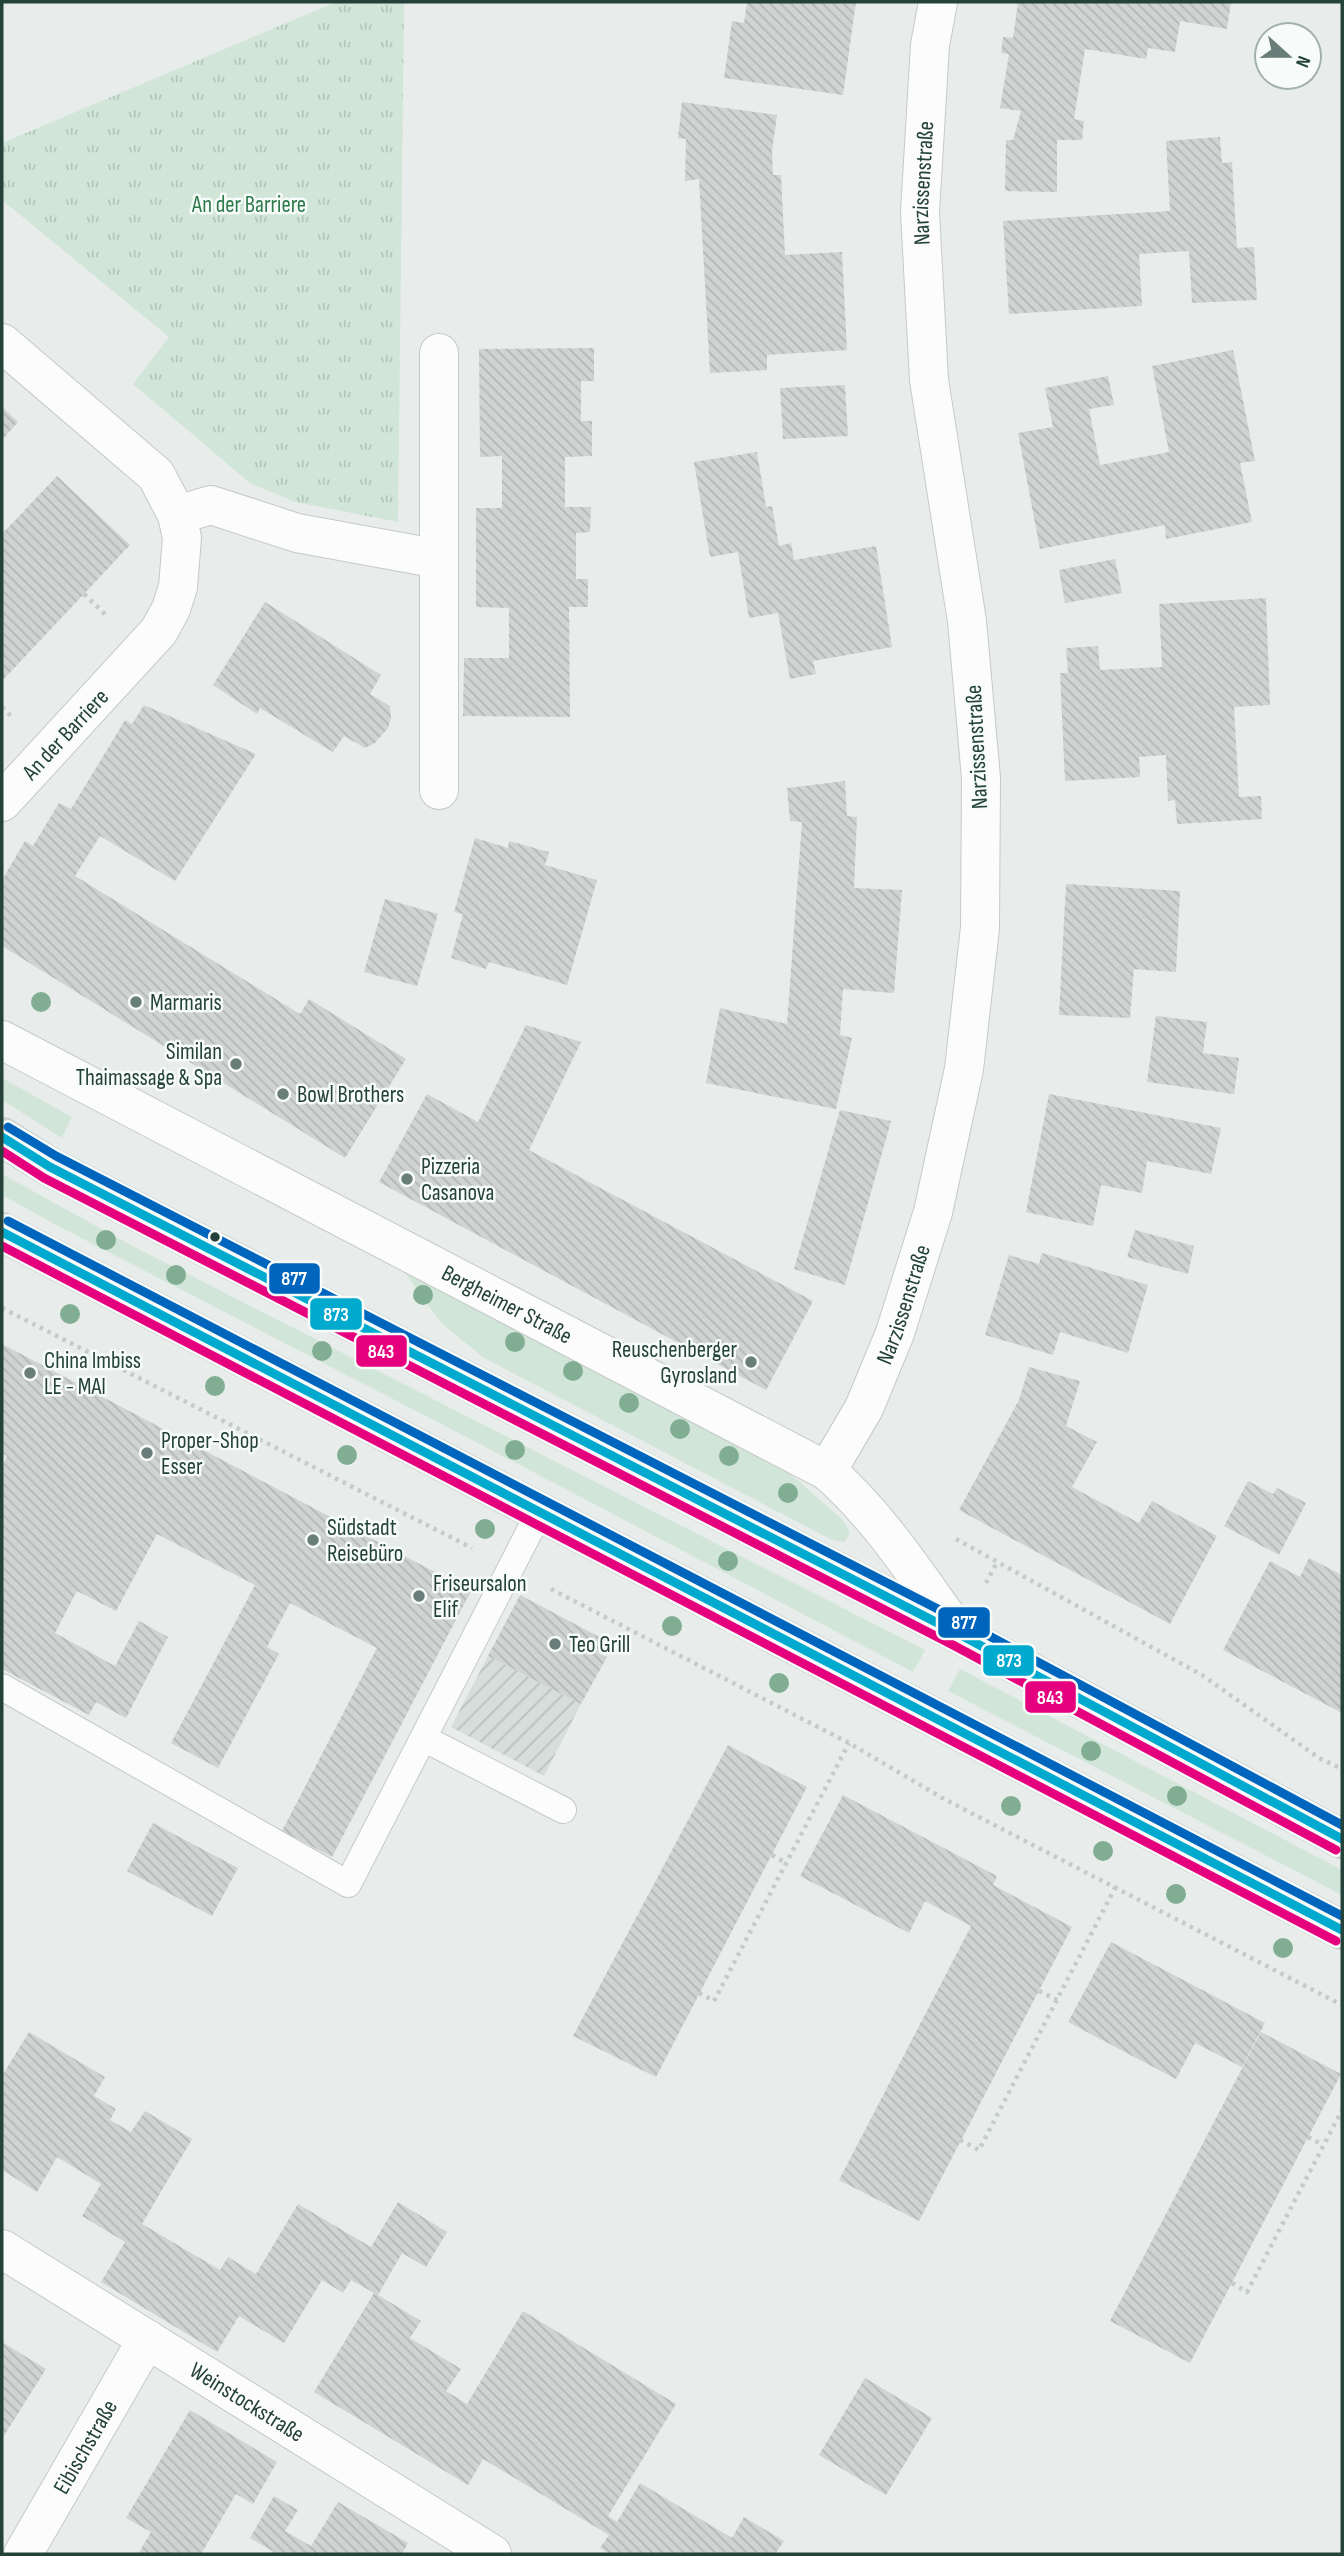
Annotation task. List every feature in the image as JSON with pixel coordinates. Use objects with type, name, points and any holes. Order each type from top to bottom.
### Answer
[{"type":"main road","name":"Bergheimer Straße","points":[[2,1138],[50,1167],[959,1634],[1342,1839]]},
{"type":"main road","points":[[2,1232],[1342,1930]]},
{"type":"street","name":"Narzissenstraße","points":[[827,1471],[864,1408],[895,1333],[933,1212],[964,1069],[980,928],[980,765],[967,621],[929,380],[920,212],[930,45],[938,2]]},
{"type":"street","name":"An der Barriere","points":[[2,343],[156,475],[177,515],[182,538],[178,587],[171,609],[159,631],[2,802]]},
{"type":"street","points":[[439,353],[439,790]]},
{"type":"street","points":[[177,515],[211,505],[297,533],[439,559]]},
{"type":"street","name":"Bergheimer Straße","points":[[2,1040],[827,1471],[850,1491],[959,1634]]},
{"type":"street","name":"Weinstockstraße","points":[[2,2249],[492,2554]]},
{"type":"street","name":"Eibischstraße","points":[[23,2554],[147,2339]]},
{"type":"lane","points":[[2,1687],[348,1884],[540,1511]]},
{"type":"lane","points":[[423,1738],[563,1810]]},
{"type":"path","points":[[2,1308],[849,1743],[944,1799],[1342,2005]]},
{"type":"path","points":[[951,1536],[1202,1675],[1319,1758],[1342,1769]]},
{"type":"path","points":[[699,1993],[715,2001],[849,1743]]},
{"type":"path","points":[[772,1856],[786,1863]]},
{"type":"path","points":[[960,2140],[979,2150],[1116,1886]]},
{"type":"path","points":[[1039,1991],[1057,2000]]},
{"type":"path","points":[[1232,2283],[1247,2292],[1342,2110]]},
{"type":"path","points":[[1308,2137],[1324,2145]]},
{"type":"shaded area","points":[[488,1656],[581,1704],[544,1776],[451,1727]]},
{"type":"green space","name":"An der Barriere","points":[[336,2],[404,2],[398,522],[295,502],[250,483],[133,384],[169,337],[2,200],[2,143]]},
{"type":"green space","points":[[2,1078],[72,1117],[62,1138],[2,1100]]},
{"type":"green space","points":[[2,1174],[125,1242],[925,1650],[913,1672],[58,1226],[2,1195]]},
{"type":"green space","points":[[401,1267],[779,1464],[843,1520],[850,1532],[845,1542],[832,1540],[484,1358],[440,1322]]},
{"type":"green space","points":[[960,1669],[1342,1870],[1342,1895],[948,1691]]},
{"type":"building","points":[[747,2],[856,2],[843,95],[724,78],[732,21],[744,23]]},
{"type":"building","points":[[1018,2],[1231,2],[1227,29],[1180,21],[1175,52],[1148,48],[1146,59],[1085,49],[1074,119],[1084,121],[1082,140],[1057,140],[1057,192],[1005,191],[1006,140],[1013,140],[1021,111],[1000,108],[1009,54],[1001,53],[1003,37],[1013,38]]},
{"type":"building","points":[[682,102],[777,115],[772,151],[773,175],[781,175],[785,255],[842,252],[847,350],[767,355],[767,370],[710,373],[699,179],[685,181],[686,139],[678,138]]},
{"type":"building","points":[[1220,137],[1222,163],[1232,162],[1237,248],[1254,247],[1257,300],[1192,303],[1189,251],[1139,254],[1142,306],[1009,314],[1003,221],[1170,211],[1166,141]]},
{"type":"building","points":[[594,348],[594,381],[581,381],[581,421],[592,421],[592,456],[565,457],[565,507],[591,507],[590,532],[576,533],[576,579],[588,579],[588,607],[569,607],[570,717],[463,716],[464,658],[509,658],[509,608],[476,607],[476,508],[502,508],[502,456],[480,457],[479,349]]},
{"type":"building","points":[[1233,350],[1255,461],[1240,463],[1252,522],[1166,539],[1165,525],[1040,549],[1018,433],[1053,427],[1045,388],[1108,376],[1114,405],[1089,409],[1100,465],[1169,452],[1152,366]]},
{"type":"building","points":[[845,385],[848,436],[783,439],[780,388]]},
{"type":"building","points":[[2,407],[18,422],[2,440]]},
{"type":"building","points":[[757,452],[766,507],[772,506],[779,546],[791,543],[794,560],[876,546],[892,647],[813,661],[816,674],[790,679],[778,613],[749,618],[738,552],[710,557],[694,462]]},
{"type":"building","points":[[57,476],[130,545],[2,681],[2,534]]},
{"type":"building","points":[[1115,559],[1122,593],[1065,603],[1059,570]]},
{"type":"building","points":[[1266,598],[1270,705],[1234,707],[1239,797],[1261,796],[1262,819],[1177,824],[1175,800],[1168,801],[1166,755],[1139,757],[1140,777],[1065,781],[1060,673],[1068,673],[1066,648],[1098,646],[1100,670],[1162,667],[1159,604]]},
{"type":"building","points":[[265,602],[381,675],[370,694],[390,706],[391,718],[388,728],[375,743],[365,748],[344,736],[333,752],[260,708],[257,714],[213,685]]},
{"type":"building","points":[[144,705],[256,754],[175,881],[100,836],[75,876],[300,1014],[309,999],[406,1059],[345,1158],[2,946],[2,880],[25,841],[33,846],[59,803],[71,809],[125,720],[132,724]]},
{"type":"building","points":[[845,781],[847,816],[857,817],[854,888],[902,890],[894,993],[843,989],[840,1035],[852,1038],[836,1109],[706,1083],[720,1008],[787,1024],[802,822],[790,821],[787,788]]},
{"type":"building","points":[[475,838],[508,848],[509,841],[549,852],[545,865],[597,880],[567,985],[489,962],[486,969],[451,958],[463,914],[454,912]]},
{"type":"building","points":[[1066,884],[1180,891],[1176,972],[1134,969],[1130,1018],[1059,1015]]},
{"type":"building","points":[[385,899],[438,914],[417,986],[364,972]]},
{"type":"building","points":[[1156,1016],[1207,1022],[1203,1053],[1239,1058],[1234,1094],[1147,1082]]},
{"type":"building","points":[[526,1025],[581,1042],[529,1150],[813,1301],[766,1390],[379,1182],[427,1094],[478,1122]]},
{"type":"building","points":[[1049,1094],[1221,1128],[1211,1174],[1147,1161],[1142,1193],[1101,1185],[1093,1226],[1026,1212]]},
{"type":"building","points":[[840,1110],[891,1121],[845,1285],[794,1269]]},
{"type":"building","points":[[1135,1230],[1194,1246],[1188,1274],[1127,1257]]},
{"type":"building","points":[[1042,1253],[1148,1285],[1128,1353],[1060,1332],[1053,1355],[985,1335],[1009,1255],[1039,1264]]},
{"type":"building","points":[[2,1344],[471,1591],[332,1857],[282,1831],[377,1648],[290,1603],[267,1647],[279,1654],[218,1768],[171,1743],[255,1585],[157,1534],[116,1611],[77,1591],[55,1633],[115,1666],[139,1621],[168,1637],[126,1718],[96,1702],[89,1715],[2,1669],[2,1467],[7,1456],[2,1453]]},
{"type":"building","points":[[1029,1367],[1080,1381],[1066,1426],[1097,1442],[1072,1487],[1139,1523],[1152,1501],[1217,1536],[1170,1624],[959,1510],[1019,1400]]},
{"type":"building","points":[[1248,1481],[1273,1494],[1277,1488],[1306,1503],[1279,1555],[1224,1526]]},
{"type":"building","points":[[1309,1558],[1342,1575],[1342,1713],[1223,1650],[1270,1561],[1300,1577]]},
{"type":"building","points":[[520,1595],[605,1640],[598,1653],[607,1657],[581,1704],[488,1656]]},
{"type":"building","points":[[728,1745],[807,1787],[656,2077],[573,2036]]},
{"type":"building","points":[[843,1795],[997,1876],[993,1885],[1072,1927],[919,2221],[839,2180],[971,1926],[925,1901],[909,1933],[800,1876]]},
{"type":"building","points":[[153,1823],[238,1868],[212,1916],[127,1871]]},
{"type":"building","points":[[1111,1942],[1265,2023],[1242,2067],[1195,2043],[1176,2079],[1068,2022]]},
{"type":"building","points":[[29,2032],[105,2077],[94,2096],[116,2109],[110,2120],[131,2132],[145,2111],[192,2139],[142,2224],[220,2270],[228,2257],[256,2274],[298,2204],[371,2247],[398,2202],[447,2232],[426,2267],[402,2253],[378,2295],[421,2321],[410,2338],[461,2369],[446,2391],[467,2404],[523,2311],[676,2404],[608,2516],[617,2522],[640,2483],[732,2538],[744,2517],[784,2541],[775,2554],[610,2554],[600,2548],[609,2535],[483,2459],[468,2485],[314,2392],[374,2293],[351,2280],[343,2293],[322,2280],[284,2343],[239,2316],[217,2352],[101,2282],[125,2242],[82,2216],[101,2184],[57,2157],[37,2192],[2,2170],[2,2076]]},
{"type":"building","points":[[1261,2032],[1341,2074],[1190,2363],[1110,2321]]},
{"type":"building","points":[[2,2342],[46,2369],[2,2439]]},
{"type":"building","points":[[865,2378],[932,2418],[886,2495],[819,2455]]},
{"type":"building","points":[[190,2410],[277,2462],[253,2504],[236,2494],[201,2554],[138,2554],[151,2532],[126,2518]]},
{"type":"building","points":[[274,2496],[298,2510],[285,2531],[311,2546],[338,2502],[408,2543],[402,2554],[272,2554],[274,2552],[250,2538]]},
{"type":"transit line","name":"877","points":[[8,1127],[56,1156],[965,1623],[1342,1825]]},
{"type":"transit line","name":"873","points":[[2,1137],[50,1167],[959,1634],[1342,1839]]},
{"type":"transit line","name":"843","points":[[2,1151],[44,1178],[953,1645],[1336,1850]]},
{"type":"transit line","name":"877","points":[[8,1221],[1342,1916]]},
{"type":"transit line","name":"873","points":[[2,1232],[1342,1930]]},
{"type":"transit line","name":"843","points":[[2,1246],[1336,1941]]},
{"type":"place","name":"Marmaris","points":[[136,1002]]},
{"type":"place","name":"Similan Thaimassage & Spa","points":[[236,1064]]},
{"type":"place","name":"Bowl Brothers","points":[[283,1094]]},
{"type":"place","name":"Pizzeria Casanova","points":[[407,1179]]},
{"type":"place","name":"Reuschenberger Gyrosland","points":[[751,1362]]},
{"type":"place","name":"China Imbiss LE - MAI","points":[[30,1373]]},
{"type":"place","name":"Proper-Shop Esser","points":[[147,1453]]},
{"type":"place","name":"Südstadt Reisebüro","points":[[313,1540]]},
{"type":"place","name":"Friseursalon Elif","points":[[419,1596]]},
{"type":"place","name":"Teo Grill","points":[[555,1644]]}]
